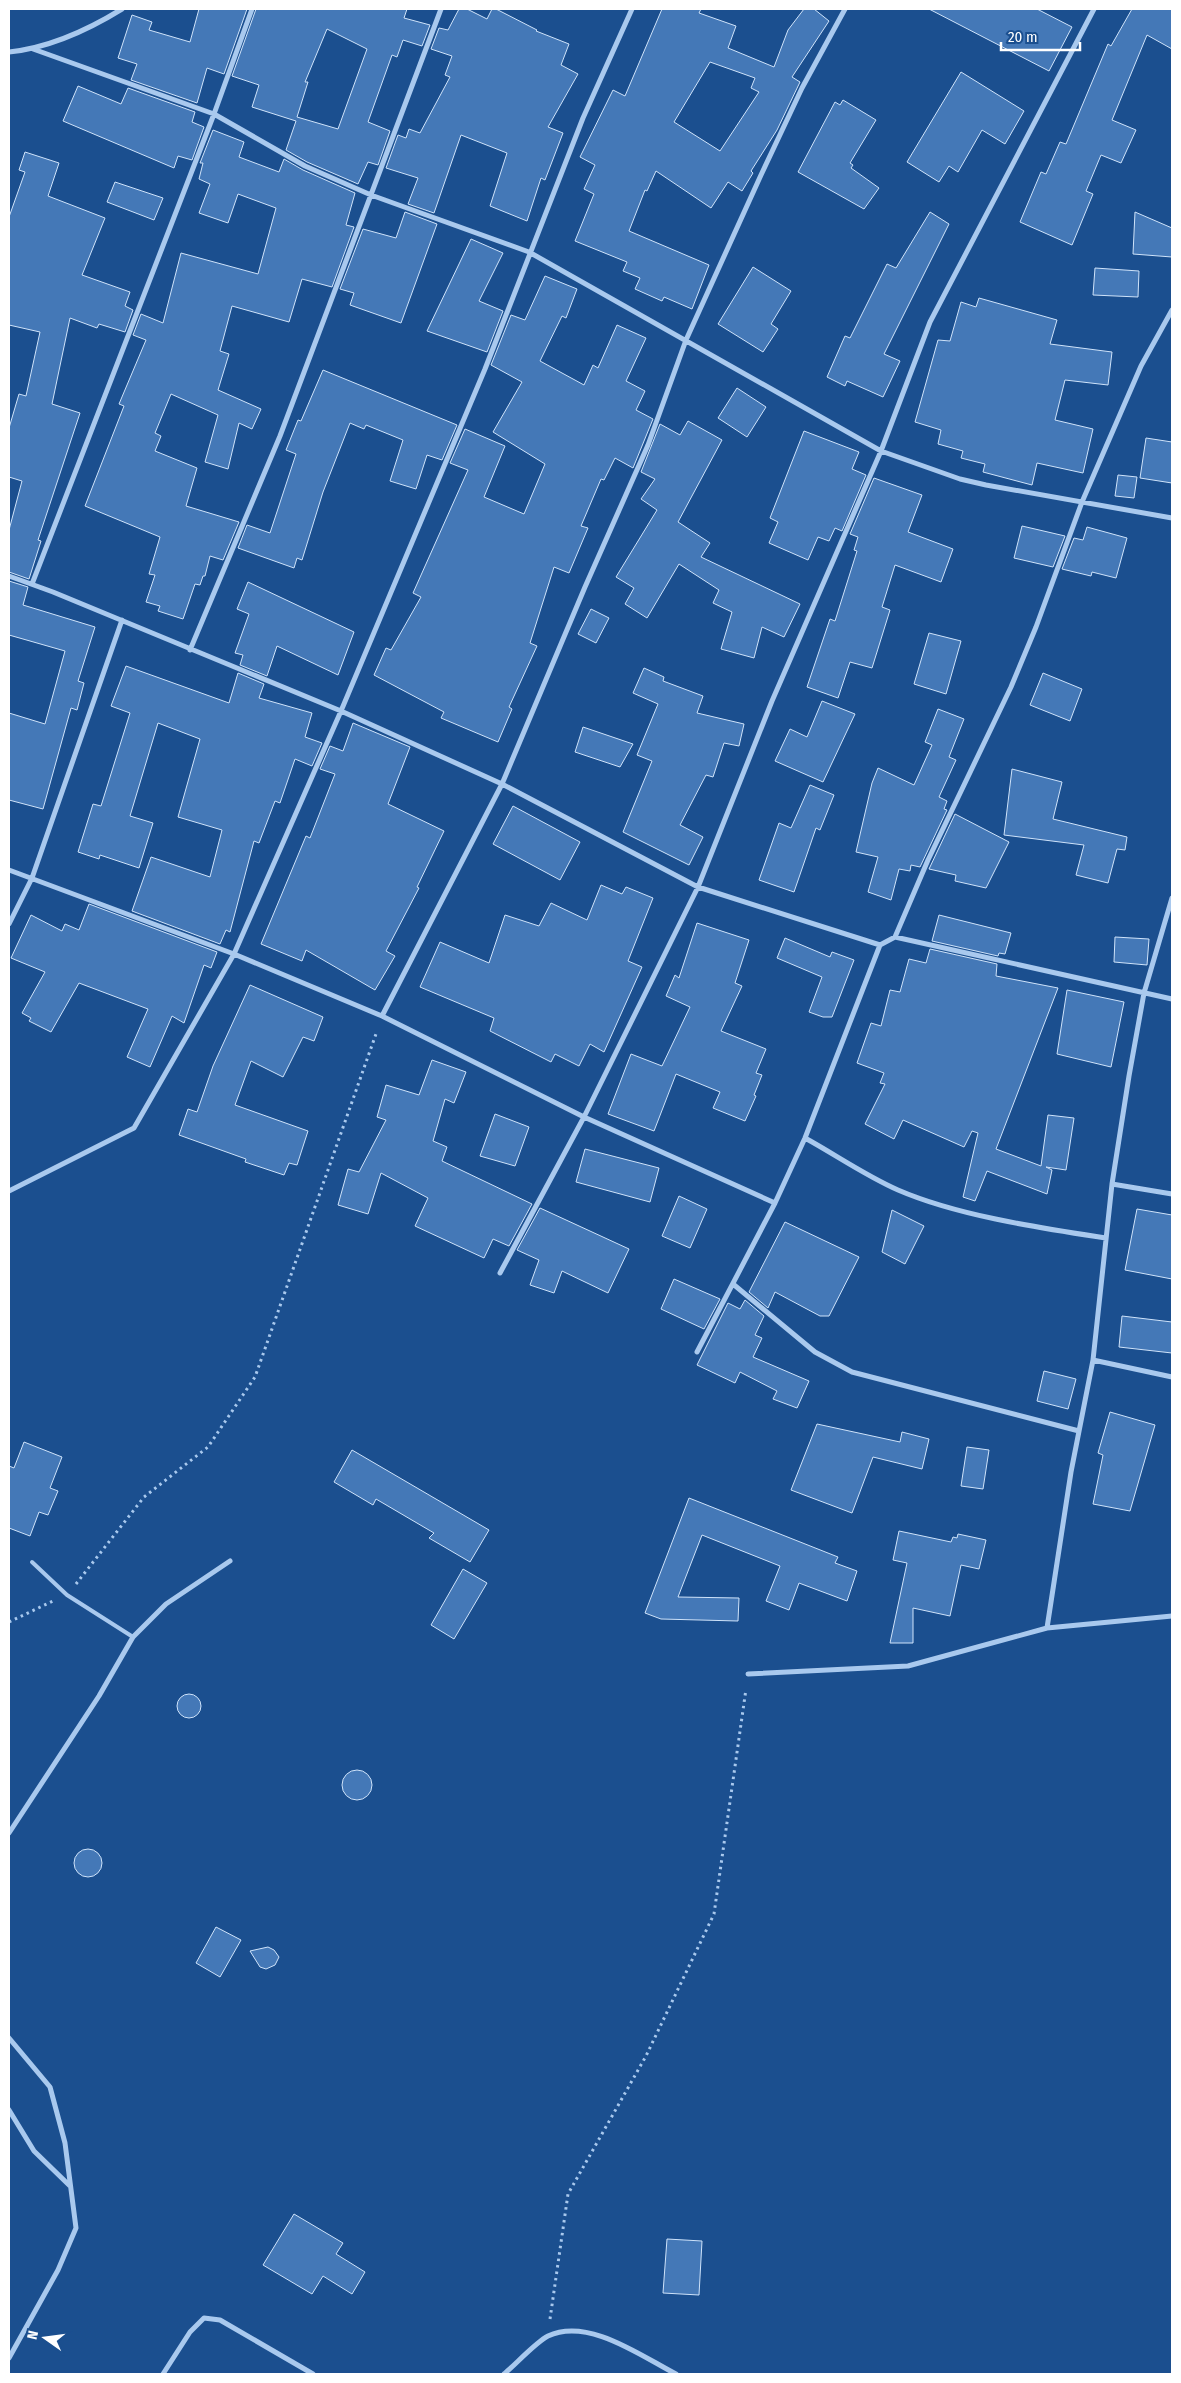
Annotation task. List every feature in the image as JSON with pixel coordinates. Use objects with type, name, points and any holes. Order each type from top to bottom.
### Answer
[{"type":"street","points":[[9,52],[34,49],[94,25],[122,9]]},
{"type":"street","points":[[32,584],[214,114],[252,9]]},
{"type":"street","points":[[190,650],[280,436],[441,9]]},
{"type":"street","points":[[9,1191],[134,1128],[234,954],[341,711],[485,369],[529,252],[583,118],[632,9]]},
{"type":"street","points":[[382,1016],[502,784],[648,444],[686,340],[802,88],[845,9]]},
{"type":"street","points":[[500,1273],[584,1117],[698,887],[772,701],[881,451],[930,322],[1094,9]]},
{"type":"street","points":[[34,49],[82,68],[214,114],[305,166],[371,195],[529,252],[881,451],[960,479],[1172,518]]},
{"type":"street","points":[[697,1352],[775,1203],[805,1138],[880,945],[895,937],[928,860],[1011,687],[1036,627],[1082,502],[1141,366],[1172,310]]},
{"type":"street","points":[[9,576],[122,620],[190,650],[341,711],[502,784],[698,887],[880,945]]},
{"type":"street","points":[[9,924],[32,878],[122,620]]},
{"type":"street","points":[[9,870],[234,954],[382,1016],[584,1117],[775,1203]]},
{"type":"street","points":[[1047,1628],[1079,1431],[1093,1360],[1112,1184],[1144,993],[1172,898]]},
{"type":"street","points":[[895,937],[1172,999]]},
{"type":"street","points":[[805,1138],[898,1190],[941,1204],[1041,1228],[1106,1238]]},
{"type":"street","points":[[1112,1184],[1172,1194]]},
{"type":"street","points":[[733,1284],[815,1352],[852,1372],[1079,1431]]},
{"type":"street","points":[[1093,1360],[1172,1377]]},
{"type":"street","points":[[9,1833],[99,1696],[133,1637],[166,1604],[230,1561]]},
{"type":"street","points":[[748,1674],[908,1666],[1047,1628],[1172,1616]]},
{"type":"street","points":[[9,2038],[50,2087],[65,2143],[76,2228],[58,2270],[9,2358]]},
{"type":"street","points":[[9,2110],[34,2150],[70,2186]]},
{"type":"street","points":[[163,2374],[190,2332],[204,2318],[220,2320],[313,2374]]},
{"type":"street","points":[[504,2374],[547,2336],[572,2330],[595,2333],[676,2374]]},
{"type":"lane","points":[[32,1562],[67,1595],[133,1637]]},
{"type":"path","points":[[9,1622],[67,1595],[144,1497],[208,1447],[255,1377],[382,1016]]},
{"type":"path","points":[[547,2336],[568,2194],[646,2056],[714,1914],[748,1674]]},
{"type":"building","points":[[199,9],[247,9],[224,74],[207,68],[197,103],[131,80],[137,64],[118,58],[132,15],[152,22],[149,30],[190,42]]},
{"type":"building","points":[[256,9],[407,9],[404,18],[430,25],[422,46],[403,40],[397,57],[392,55],[368,122],[390,131],[378,165],[368,162],[358,184],[307,162],[286,150],[296,121],[252,107],[259,85],[232,76]],"holes":[[[327,29],[367,49],[338,129],[297,117],[308,82],[305,82]]]},
{"type":"building","points":[[459,9],[467,9],[487,19],[492,9],[496,9],[536,31],[569,44],[561,65],[578,74],[548,127],[563,133],[545,180],[541,178],[527,221],[490,206],[507,153],[461,135],[434,213],[408,204],[418,178],[386,168],[398,135],[406,138],[409,129],[420,133],[450,77],[445,75],[452,56],[431,49],[439,28],[448,30]]},
{"type":"building","points":[[662,9],[701,9],[699,13],[736,26],[728,48],[774,67],[788,30],[804,9],[814,9],[829,21],[792,77],[800,82],[777,130],[751,171],[753,173],[742,191],[728,182],[711,208],[656,171],[647,191],[645,190],[629,231],[709,265],[692,309],[664,297],[662,301],[635,289],[640,278],[623,271],[627,262],[575,241],[594,194],[584,189],[595,165],[580,157],[613,90],[625,96]],"holes":[[[710,62],[755,78],[751,88],[759,92],[720,151],[674,122]]]},
{"type":"building","points":[[929,9],[1037,9],[1072,27],[1049,71]]},
{"type":"building","points":[[1132,9],[1172,9],[1172,49],[1147,35],[1112,120],[1136,130],[1121,163],[1101,155],[1086,191],[1093,194],[1072,245],[1020,222],[1041,172],[1046,174],[1060,142],[1066,144],[1108,44],[1111,46]]},
{"type":"building","points":[[961,72],[1024,111],[1005,144],[982,130],[958,172],[949,166],[939,182],[907,162]]},
{"type":"building","points":[[78,86],[121,104],[128,88],[195,112],[192,122],[204,127],[192,160],[178,156],[174,168],[63,121]]},
{"type":"building","points":[[843,100],[876,120],[850,163],[853,165],[851,168],[879,188],[864,209],[798,172],[835,102],[840,105]]},
{"type":"building","points":[[213,130],[244,142],[239,157],[279,172],[284,159],[303,170],[355,193],[346,225],[354,227],[332,287],[302,279],[289,322],[232,306],[220,351],[229,354],[218,390],[261,409],[252,429],[239,423],[228,469],[205,462],[218,415],[171,394],[155,433],[161,436],[155,451],[197,468],[186,506],[239,522],[223,560],[210,556],[205,576],[203,576],[200,585],[195,584],[183,619],[158,611],[160,606],[146,602],[155,575],[149,574],[160,537],[85,506],[124,406],[119,404],[146,340],[133,335],[141,314],[163,323],[181,253],[258,274],[276,208],[238,194],[228,223],[199,213],[210,184],[199,179],[203,163],[200,163]]},
{"type":"building","points":[[25,152],[59,163],[48,196],[105,218],[82,275],[130,292],[125,306],[133,310],[125,332],[99,324],[97,328],[70,318],[52,404],[80,413],[38,540],[41,541],[29,579],[9,572],[9,530],[22,481],[9,477],[9,428],[19,394],[26,396],[40,332],[9,325],[9,217],[25,172],[19,170]]},
{"type":"building","points":[[115,182],[163,198],[154,220],[107,202]]},
{"type":"building","points":[[405,212],[437,224],[401,323],[350,305],[354,293],[340,289],[363,229],[396,238]]},
{"type":"building","points":[[930,212],[949,224],[884,354],[900,361],[883,397],[847,381],[845,386],[827,377],[845,336],[850,338],[887,264],[896,268]]},
{"type":"building","points":[[1135,212],[1172,228],[1172,257],[1133,254]]},
{"type":"building","points":[[471,239],[503,253],[479,301],[503,311],[487,352],[427,331]]},
{"type":"building","points":[[753,267],[791,291],[771,324],[778,329],[763,352],[718,324]]},
{"type":"building","points":[[1095,268],[1139,271],[1138,297],[1093,295]]},
{"type":"building","points":[[545,276],[577,289],[566,318],[562,316],[540,361],[584,385],[593,365],[598,368],[617,325],[646,338],[626,381],[645,391],[636,410],[653,419],[633,468],[615,458],[604,480],[601,479],[581,526],[588,528],[569,573],[554,567],[530,643],[537,646],[509,707],[512,709],[498,742],[441,718],[444,712],[374,675],[386,648],[391,650],[421,597],[413,593],[468,470],[450,463],[465,429],[505,446],[484,497],[524,514],[545,464],[493,432],[522,382],[491,365],[511,315],[525,320]]},
{"type":"building","points":[[979,298],[1057,320],[1050,344],[1112,352],[1108,385],[1065,380],[1055,420],[1093,429],[1083,473],[1037,463],[1032,485],[983,472],[985,464],[961,458],[963,451],[938,444],[941,430],[915,422],[938,340],[950,341],[961,302],[976,307]]},
{"type":"building","points":[[323,370],[457,425],[442,460],[427,455],[416,489],[390,481],[403,440],[366,425],[364,429],[350,423],[323,492],[302,560],[297,558],[294,568],[238,548],[247,525],[270,533],[296,454],[286,450],[298,420],[301,421]]},
{"type":"building","points":[[737,388],[766,407],[747,437],[718,418]]},
{"type":"building","points":[[688,421],[722,440],[678,522],[710,543],[701,557],[800,604],[784,637],[762,627],[754,658],[721,649],[732,612],[713,603],[719,590],[679,564],[647,618],[625,604],[634,588],[616,577],[657,510],[641,499],[655,479],[641,472],[660,424],[680,435]]},
{"type":"building","points":[[804,431],[859,452],[852,469],[866,475],[842,531],[835,528],[829,541],[818,537],[808,560],[769,543],[778,522],[770,518]]},
{"type":"building","points":[[1146,438],[1172,442],[1172,483],[1140,478]]},
{"type":"building","points":[[1118,475],[1137,477],[1134,498],[1115,496]]},
{"type":"building","points":[[874,478],[922,495],[908,532],[953,549],[941,582],[895,565],[882,607],[890,610],[872,668],[850,662],[838,698],[807,687],[830,619],[835,621],[857,551],[854,550],[858,537],[850,534]]},
{"type":"building","points":[[1022,526],[1065,536],[1053,567],[1014,558]]},
{"type":"building","points":[[1087,527],[1127,538],[1116,578],[1092,572],[1091,576],[1062,569],[1074,538],[1083,540]]},
{"type":"building","points":[[9,581],[28,587],[23,605],[95,627],[78,681],[84,683],[77,710],[71,708],[43,809],[9,800],[9,713],[45,724],[65,651],[9,635]]},
{"type":"building","points":[[248,582],[354,632],[338,675],[277,646],[267,676],[240,665],[243,655],[235,653],[249,614],[237,609]]},
{"type":"building","points":[[591,609],[609,618],[596,643],[578,634]]},
{"type":"building","points":[[929,633],[961,641],[946,694],[914,684]]},
{"type":"building","points":[[126,666],[229,703],[238,673],[264,684],[259,698],[312,713],[305,737],[322,743],[312,766],[295,759],[280,803],[275,801],[259,843],[254,841],[230,932],[226,930],[220,944],[132,911],[151,857],[210,877],[222,830],[178,817],[200,739],[158,723],[130,816],[153,823],[139,868],[100,855],[99,859],[78,852],[93,804],[101,806],[130,713],[111,706]]},
{"type":"building","points":[[644,668],[664,677],[663,681],[703,696],[697,713],[744,724],[739,746],[724,743],[713,777],[706,775],[680,825],[703,837],[689,865],[623,832],[652,761],[637,755],[658,704],[633,693]]},
{"type":"building","points":[[1043,673],[1082,689],[1070,721],[1030,705]]},
{"type":"building","points":[[822,701],[855,714],[823,782],[775,761],[790,729],[807,737]]},
{"type":"building","points":[[938,709],[964,719],[949,757],[956,760],[939,797],[947,801],[944,809],[947,810],[920,867],[911,865],[910,871],[899,869],[891,900],[868,892],[878,857],[856,852],[872,783],[878,768],[914,785],[932,745],[925,742]]},
{"type":"building","points":[[353,723],[410,747],[388,804],[444,831],[417,887],[419,888],[386,951],[395,956],[375,990],[306,950],[302,961],[261,944],[306,836],[310,838],[335,774],[320,769],[330,746],[343,751]]},
{"type":"building","points":[[583,727],[633,744],[620,767],[575,752]]},
{"type":"building","points":[[1012,769],[1062,782],[1053,819],[1127,837],[1125,850],[1117,849],[1108,883],[1076,875],[1084,845],[1004,835]]},
{"type":"building","points":[[810,785],[834,795],[820,830],[816,828],[794,892],[759,880],[779,823],[791,828]]},
{"type":"building","points":[[513,806],[580,842],[560,880],[493,844]]},
{"type":"building","points":[[955,814],[1009,842],[986,888],[955,881],[956,875],[929,869]]},
{"type":"building","points":[[601,885],[622,894],[626,887],[653,898],[628,961],[642,967],[604,1052],[590,1044],[579,1066],[555,1054],[551,1062],[490,1031],[494,1018],[420,987],[440,942],[489,963],[505,915],[539,926],[551,903],[587,920]]},
{"type":"building","points":[[89,904],[217,952],[211,968],[204,965],[184,1023],[172,1016],[150,1067],[127,1057],[148,1009],[79,983],[51,1032],[29,1021],[31,1018],[22,1013],[45,972],[11,958],[31,915],[62,931],[65,924],[79,930]]},
{"type":"building","points":[[939,915],[1011,933],[1005,954],[999,953],[998,956],[932,941]]},
{"type":"building","points":[[697,923],[749,940],[735,983],[742,986],[721,1031],[766,1049],[756,1073],[762,1075],[754,1095],[756,1096],[745,1121],[713,1108],[720,1092],[676,1074],[654,1131],[608,1114],[631,1054],[662,1066],[690,1007],[666,996],[675,975],[679,978]]},
{"type":"building","points":[[1115,937],[1149,939],[1147,965],[1114,962]]},
{"type":"building","points":[[785,938],[830,957],[832,952],[854,960],[832,1017],[823,1017],[809,1012],[822,977],[777,958]]},
{"type":"building","points":[[930,949],[997,964],[996,976],[1058,988],[996,1149],[1041,1166],[1048,1115],[1074,1118],[1066,1170],[1046,1167],[1052,1170],[1047,1194],[987,1171],[975,1201],[963,1197],[978,1133],[972,1131],[964,1147],[903,1120],[894,1139],[865,1124],[885,1084],[880,1083],[884,1073],[857,1063],[871,1023],[881,1026],[890,990],[900,992],[909,959],[926,963]]},
{"type":"building","points":[[250,985],[323,1017],[314,1041],[303,1037],[283,1077],[251,1061],[235,1105],[308,1131],[297,1165],[289,1163],[284,1175],[245,1162],[246,1159],[179,1135],[188,1109],[197,1112],[213,1066]]},
{"type":"building","points":[[1067,990],[1124,1002],[1111,1067],[1057,1054]]},
{"type":"building","points":[[432,1060],[466,1072],[454,1103],[445,1099],[433,1141],[447,1147],[442,1161],[532,1204],[509,1246],[493,1239],[484,1258],[415,1226],[428,1198],[381,1173],[368,1214],[338,1205],[348,1169],[359,1172],[386,1120],[377,1117],[386,1085],[419,1095]]},
{"type":"building","points":[[495,1114],[529,1127],[515,1166],[480,1156]]},
{"type":"building","points":[[585,1149],[659,1168],[650,1202],[576,1182]]},
{"type":"building","points":[[679,1196],[707,1209],[690,1248],[662,1236]]},
{"type":"building","points":[[540,1208],[629,1249],[608,1293],[562,1271],[554,1293],[530,1285],[539,1260],[517,1250]]},
{"type":"building","points":[[1137,1209],[1172,1215],[1172,1279],[1125,1270]]},
{"type":"building","points":[[892,1210],[924,1226],[905,1264],[882,1252]]},
{"type":"building","points":[[785,1222],[859,1257],[829,1316],[820,1316],[775,1292],[768,1308],[749,1292]]},
{"type":"building","points":[[674,1279],[720,1299],[704,1329],[661,1309]]},
{"type":"building","points":[[745,1300],[764,1316],[755,1335],[762,1338],[753,1357],[809,1381],[797,1408],[773,1399],[777,1391],[740,1372],[735,1383],[697,1365],[728,1303],[740,1309]]},
{"type":"building","points":[[1122,1316],[1172,1322],[1172,1353],[1119,1347]]},
{"type":"building","points":[[1044,1371],[1076,1379],[1068,1409],[1037,1401]]},
{"type":"building","points":[[1110,1412],[1155,1425],[1130,1511],[1093,1504],[1103,1455],[1098,1453]]},
{"type":"building","points":[[817,1424],[900,1442],[902,1432],[929,1439],[922,1469],[873,1457],[852,1513],[791,1490]]},
{"type":"building","points":[[24,1442],[62,1457],[50,1488],[58,1491],[48,1515],[39,1512],[30,1536],[9,1528],[9,1466],[14,1468]]},
{"type":"building","points":[[967,1447],[989,1450],[983,1489],[961,1486]]},
{"type":"building","points":[[352,1450],[489,1530],[470,1562],[429,1538],[434,1533],[376,1499],[373,1505],[334,1482]]},
{"type":"building","points":[[689,1498],[838,1557],[835,1563],[857,1571],[847,1601],[799,1583],[789,1610],[766,1601],[780,1566],[702,1535],[678,1597],[739,1598],[738,1621],[661,1619],[645,1613]]},
{"type":"building","points":[[899,1531],[951,1542],[953,1537],[957,1538],[958,1534],[986,1540],[979,1569],[961,1565],[950,1616],[913,1608],[913,1643],[890,1643],[907,1563],[893,1560]]},
{"type":"building","points":[[463,1569],[487,1583],[454,1639],[431,1625]]},
{"type":"building","points":[[189,1694],[197,1698],[201,1706],[197,1714],[189,1718],[181,1714],[177,1706],[181,1698]]},
{"type":"building","points":[[357,1770],[368,1774],[372,1785],[368,1796],[357,1800],[346,1796],[342,1785],[346,1774]]},
{"type":"building","points":[[88,1849],[98,1853],[102,1863],[98,1873],[88,1877],[78,1873],[74,1863],[78,1853]]},
{"type":"building","points":[[216,1927],[241,1940],[220,1977],[196,1963]]},
{"type":"building","points":[[268,1947],[274,1950],[279,1957],[275,1965],[266,1969],[260,1967],[250,1951]]},
{"type":"building","points":[[294,2214],[343,2243],[336,2254],[365,2272],[352,2294],[323,2276],[312,2294],[263,2265]]},
{"type":"building","points":[[667,2239],[702,2241],[699,2295],[663,2293]]}]
